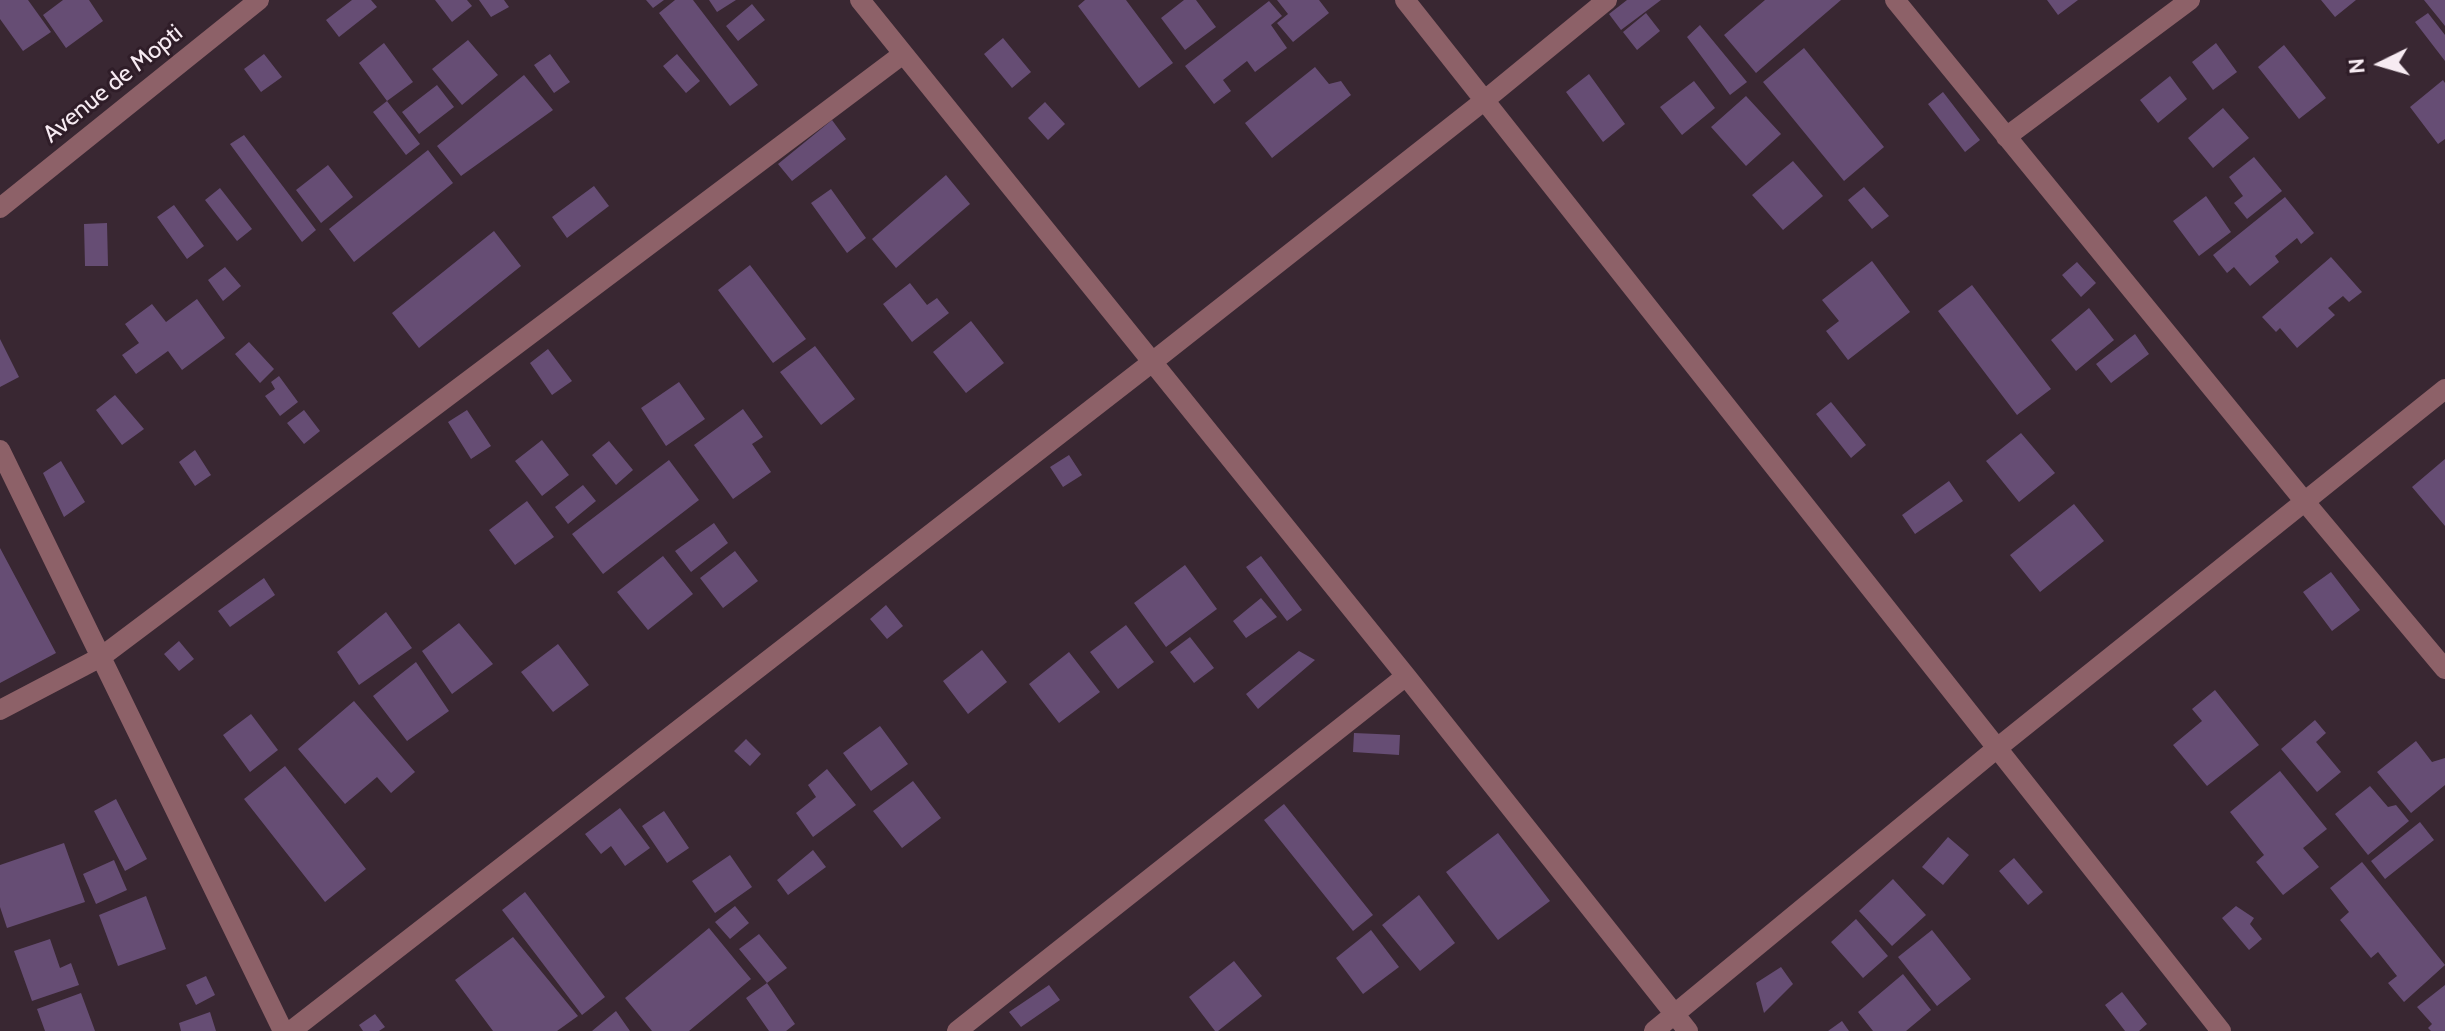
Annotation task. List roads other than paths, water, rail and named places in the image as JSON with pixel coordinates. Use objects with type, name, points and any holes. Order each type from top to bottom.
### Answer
[{"type":"street","name":"Avenue de Mopti","points":[[0,208],[259,0]]},
{"type":"street","points":[[860,0],[1406,676],[1688,1031]]},
{"type":"street","points":[[1405,0],[2221,1031]]},
{"type":"street","points":[[291,1031],[1151,363],[1607,0]]},
{"type":"street","points":[[1895,0],[2445,669]]},
{"type":"street","points":[[2006,137],[2190,0]]},
{"type":"street","points":[[0,710],[101,657],[903,54]]},
{"type":"street","points":[[1654,1031],[1996,749],[2445,389]]},
{"type":"street","points":[[0,450],[283,1031]]},
{"type":"street","points":[[957,1031],[1406,676]]}]
